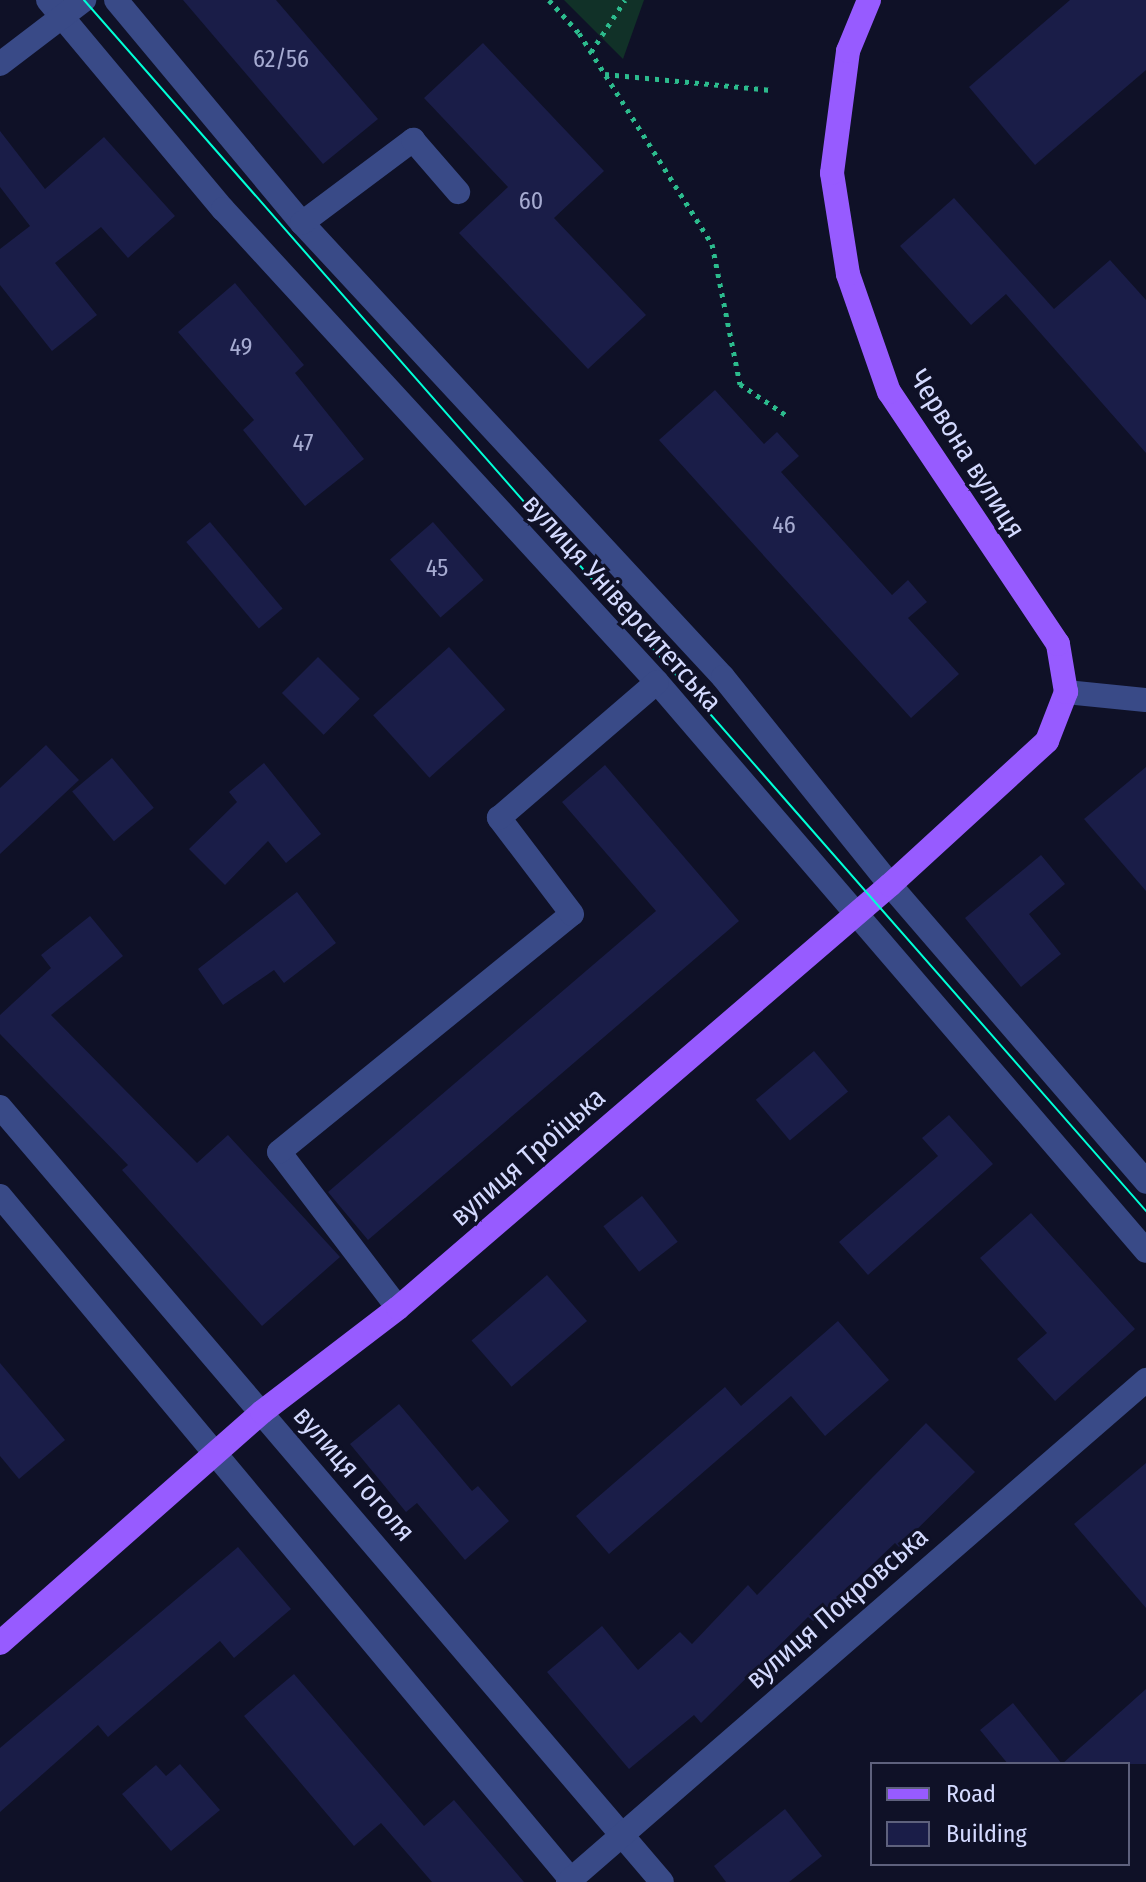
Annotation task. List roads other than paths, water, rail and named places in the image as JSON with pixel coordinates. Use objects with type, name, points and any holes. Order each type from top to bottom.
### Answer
[{"type":"main road","name":"Червона вулиця","points":[[869,0],[848,51],[832,173],[848,274],[889,392],[1058,644],[1066,692]]},
{"type":"main road","name":"вулиця Троїцька","points":[[4,1632],[217,1454],[262,1412],[398,1308],[890,885],[1047,741],[1066,692]]},
{"type":"street","points":[[0,64],[54,7],[84,0]]},
{"type":"street","name":"вулиця Університетська","points":[[116,0],[302,223],[723,677],[890,885],[1146,1182]]},
{"type":"street","name":"вулиця Університетська","points":[[54,7],[223,209],[657,682],[852,917],[1146,1251]]},
{"type":"street","points":[[302,223],[413,140],[458,192]]},
{"type":"street","points":[[398,1308],[279,1152],[572,914],[499,818],[657,682]]},
{"type":"street","points":[[1066,692],[1146,700]]},
{"type":"street","name":"вулиця Гоголя","points":[[0,1107],[662,1882]]},
{"type":"street","points":[[0,1196],[571,1881]]},
{"type":"street","name":"вулиця Покровська","points":[[571,1881],[1146,1380]]},
{"type":"tram line","points":[[84,0],[1146,1211]]}]
